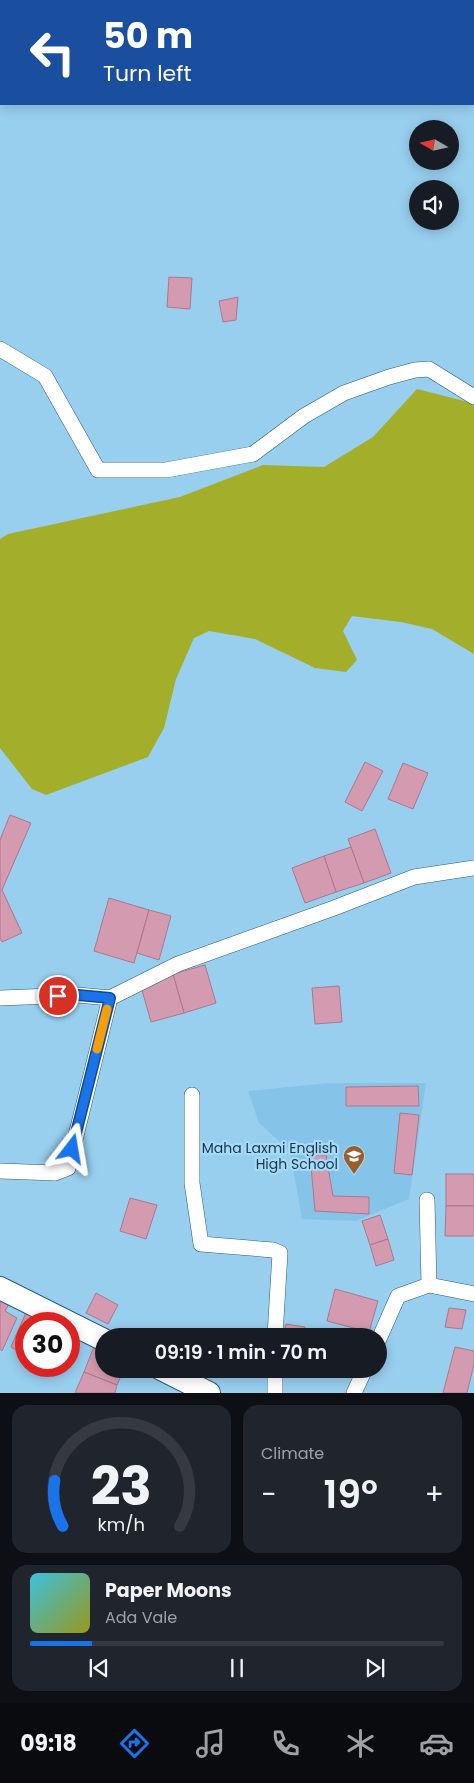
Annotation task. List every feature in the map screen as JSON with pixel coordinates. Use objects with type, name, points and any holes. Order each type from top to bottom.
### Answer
[{"type":"street","points":[[0,348],[45,376],[98,470],[166,470],[253,454],[304,416],[344,393],[415,370],[429,369],[474,397]]},
{"type":"street","points":[[0,998],[78,995],[110,998],[178,964],[414,877],[474,868]]},
{"type":"street","points":[[0,1171],[56,1173],[68,1168],[110,998]]},
{"type":"street","points":[[192,1095],[192,1184],[201,1244],[273,1250],[280,1253],[275,1328]]},
{"type":"street","points":[[427,1200],[429,1285]]},
{"type":"street","points":[[384,1328],[398,1296],[429,1285],[474,1294]]},
{"type":"street","points":[[0,1288],[95,1336]]},
{"type":"street","points":[[179,1378],[209,1393]]},
{"type":"street","points":[[275,1378],[275,1393]]},
{"type":"street","points":[[354,1393],[361,1378]]},
{"type":"shaded area","name":"Maha Laxmi English High School","points":[[330,1083],[426,1083],[409,1199],[356,1221],[302,1219],[290,1151],[259,1123],[248,1091]]},
{"type":"green space","points":[[417,389],[468,402],[474,406],[474,654],[432,629],[401,622],[352,616],[343,631],[357,660],[346,672],[315,668],[255,639],[209,631],[194,638],[176,679],[164,728],[148,757],[46,795],[32,789],[0,748],[0,539],[8,534],[180,497],[263,465],[324,467],[373,437]]},
{"type":"building","points":[[169,277],[192,278],[190,309],[167,307]]},
{"type":"building","points":[[238,297],[236,320],[223,322],[219,301]]},
{"type":"building","points":[[365,762],[383,771],[362,811],[345,802]]},
{"type":"building","points":[[403,763],[428,773],[413,809],[388,799]]},
{"type":"building","points":[[10,815],[31,823],[2,890],[22,933],[2,942],[0,938],[0,840]]},
{"type":"building","points":[[375,829],[391,873],[364,883],[348,839]]},
{"type":"building","points":[[351,847],[364,883],[336,892],[324,856]]},
{"type":"building","points":[[324,856],[336,892],[305,903],[292,868]]},
{"type":"building","points":[[109,898],[149,910],[134,963],[94,951]]},
{"type":"building","points":[[149,910],[171,916],[159,960],[137,953]]},
{"type":"building","points":[[205,965],[216,1003],[184,1013],[173,974]]},
{"type":"building","points":[[173,974],[184,1013],[151,1022],[140,983]]},
{"type":"building","points":[[339,986],[342,1022],[315,1024],[312,988]]},
{"type":"building","points":[[418,1086],[419,1106],[346,1106],[346,1087]]},
{"type":"building","points":[[400,1113],[419,1115],[412,1175],[394,1173]]},
{"type":"building","points":[[310,1155],[326,1155],[333,1196],[369,1197],[369,1214],[315,1211]]},
{"type":"building","points":[[446,1174],[474,1174],[474,1206],[446,1206]]},
{"type":"building","points":[[130,1198],[157,1205],[146,1239],[120,1231]]},
{"type":"building","points":[[446,1206],[474,1206],[474,1236],[445,1236]]},
{"type":"building","points":[[380,1215],[388,1239],[370,1245],[362,1221]]},
{"type":"building","points":[[388,1239],[394,1260],[376,1266],[370,1245]]},
{"type":"building","points":[[335,1289],[378,1301],[370,1328],[354,1328],[327,1321]]},
{"type":"building","points":[[0,1293],[11,1300],[5,1311],[15,1317],[15,1322],[2,1351],[0,1349]]},
{"type":"building","points":[[96,1293],[118,1305],[108,1324],[86,1313]]},
{"type":"building","points":[[449,1308],[466,1310],[462,1329],[445,1327]]},
{"type":"building","points":[[286,1324],[305,1327],[305,1328],[285,1328]]},
{"type":"building","points":[[15,1338],[15,1349],[11,1347]]},
{"type":"building","points":[[95,1344],[95,1376],[84,1372]]},
{"type":"building","points":[[455,1347],[474,1351],[474,1364],[467,1393],[443,1393]]},
{"type":"building","points":[[84,1372],[95,1378],[117,1385],[115,1393],[75,1393]]},
{"type":"building","points":[[99,1378],[120,1378],[117,1385]]},
{"type":"slow traffic","points":[[97,1049],[107,1009]]},
{"type":"place","name":"Maha Laxmi English High School","points":[[354,1175]]},
{"type":"route","points":[[58,996],[78,995],[110,998],[72,1149]]}]
